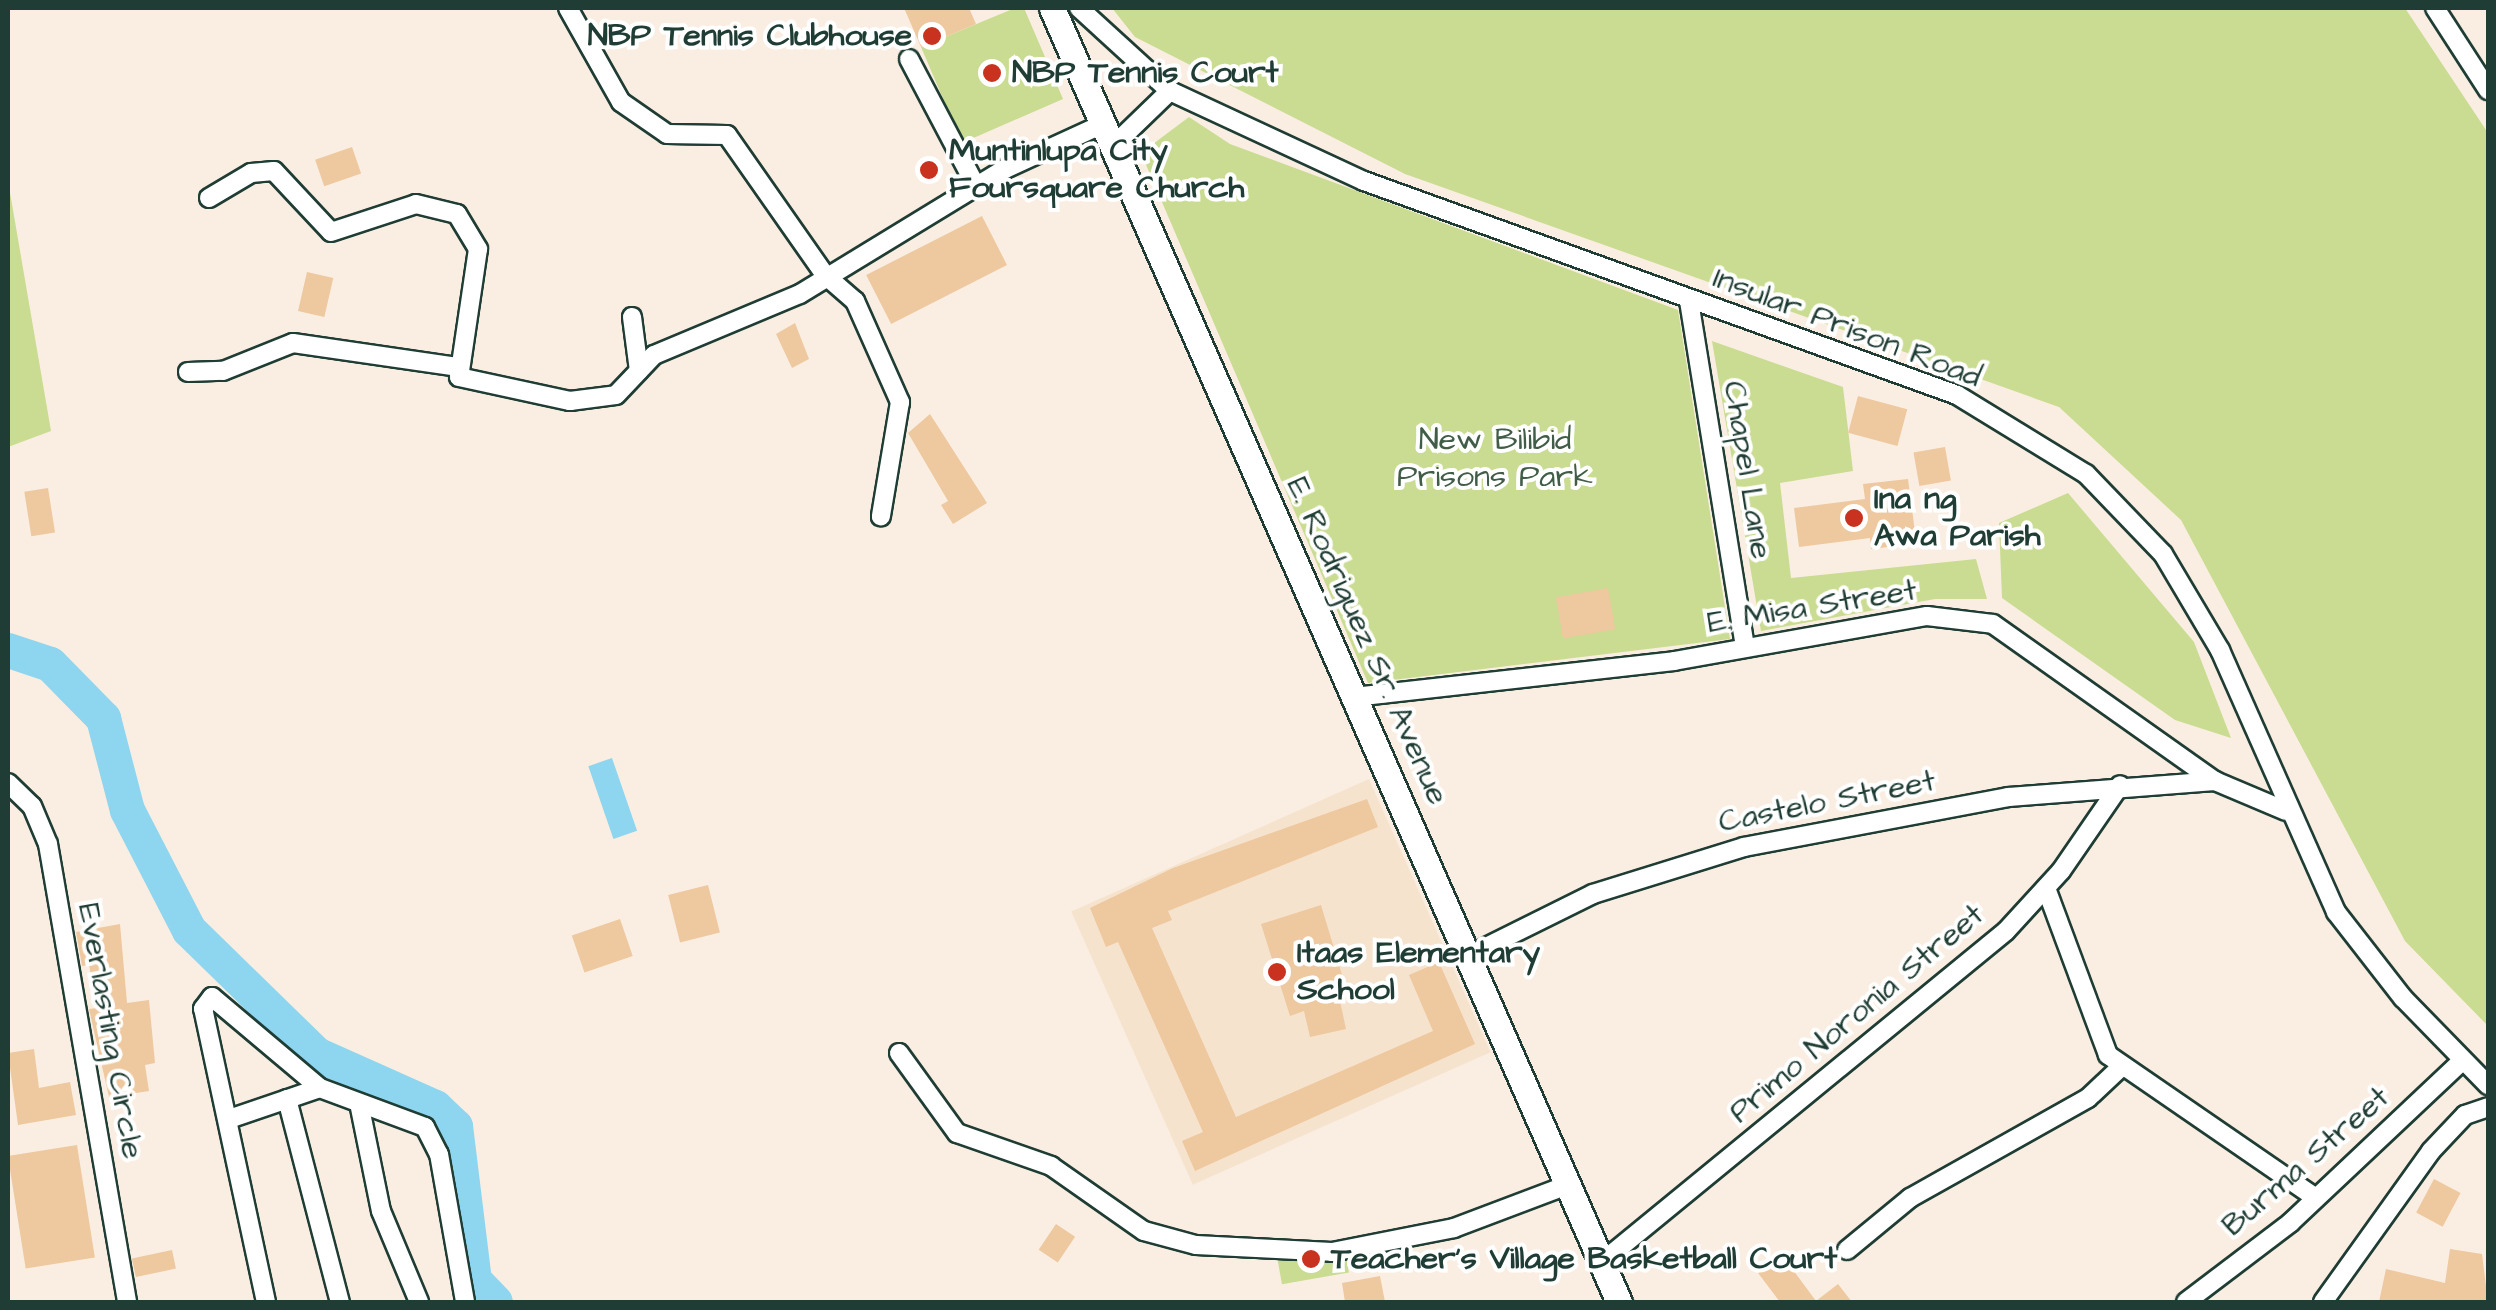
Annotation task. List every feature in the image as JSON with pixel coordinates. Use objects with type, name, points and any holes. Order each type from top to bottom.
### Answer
[{"type":"street","points":[[568,8],[621,102],[666,134],[727,135],[825,275],[855,301],[900,402],[881,516]]},
{"type":"street","name":"E. Rodriguez Sr. Avenue","points":[[1052,8],[1619,1302]]},
{"type":"street","name":"Insular Prison Road","points":[[1079,8],[1170,92],[1364,181],[1958,396],[2086,474],[2164,554],[2220,650],[2286,811],[2366,954],[2462,1062],[2488,1084]]},
{"type":"street","points":[[2435,8],[2487,87]]},
{"type":"street","points":[[909,58],[976,186]]},
{"type":"street","points":[[209,198],[251,173],[274,170],[331,232],[416,204],[457,214],[478,249],[457,366],[463,380],[570,401],[616,395],[654,355],[800,294],[825,275],[976,186],[1108,134],[1170,92]]},
{"type":"street","name":"Chapel Lane","points":[[1689,301],[1745,648]]},
{"type":"street","points":[[632,318],[639,371]]},
{"type":"street","points":[[188,372],[223,372],[292,344],[457,366]]},
{"type":"street","name":"E. Misa Street","points":[[1354,697],[1745,648],[1926,616],[1994,624],[2215,781],[2286,811]]},
{"type":"street","name":"Castelo Street","points":[[1470,955],[1594,894],[1744,846],[2008,797],[2120,785],[2215,781]]},
{"type":"street","name":"Everlasting Circle","points":[[8,782],[32,806],[48,844],[127,1302]]},
{"type":"street","name":"Primo Noronia Street","points":[[1602,1262],[1918,1007],[2046,888],[2120,785]]},
{"type":"street","points":[[2046,888],[2094,1034],[2120,1068],[2316,1198]]},
{"type":"street","points":[[266,1302],[207,998],[217,999],[320,1088],[360,1108],[388,1110],[435,1140],[465,1302]]},
{"type":"street","points":[[899,1053],[958,1133],[1051,1166],[1144,1231],[1196,1245],[1332,1252],[1454,1228],[1568,1185]]},
{"type":"street","name":"Burma Street","points":[[2186,1302],[2316,1198],[2462,1062]]},
{"type":"street","points":[[1847,1250],[1910,1198],[2088,1098],[2120,1068]]},
{"type":"street","points":[[229,1119],[320,1088]]},
{"type":"street","points":[[288,1099],[340,1302]]},
{"type":"street","points":[[2324,1302],[2431,1151],[2464,1116],[2488,1107]]},
{"type":"street","points":[[360,1108],[381,1211],[419,1302]]},
{"type":"shaded area","name":"Itaas Elementary School","points":[[1369,779],[1491,1052],[1193,1185],[1071,912]]},
{"type":"green space","name":"NBP Tennis Court","points":[[1015,8],[1024,8],[1063,99],[962,143],[921,47]]},
{"type":"green space","points":[[1112,8],[2405,8],[2488,133],[2488,1026],[2405,941],[2181,520],[2059,407],[1405,174],[1135,37]]},
{"type":"green space","name":"New Bilibid Prisons Park","points":[[1189,117],[1230,144],[1678,310],[1730,639],[1368,683],[1141,153]]},
{"type":"green space","points":[[8,181],[51,431],[8,447]]},
{"type":"green space","points":[[1712,341],[1843,387],[1853,471],[1780,483],[1791,578],[1976,559],[1987,599],[1935,599],[1761,631]]},
{"type":"green space","points":[[2068,493],[2194,642],[2231,738],[2175,720],[2002,598],[1999,523]]},
{"type":"green space","name":"Teacher's Village Basketball Court","points":[[1343,1239],[1349,1272],[1282,1284],[1276,1251]]},
{"type":"water","points":[[612,758],[637,831],[613,839],[588,766]]},
{"type":"building","name":"NBP Tennis Clubhouse","points":[[904,8],[969,8],[976,24],[921,47]]},
{"type":"building","points":[[352,147],[361,173],[324,186],[315,160]]},
{"type":"building","points":[[982,216],[1007,265],[891,324],[866,275]]},
{"type":"building","points":[[307,272],[333,278],[324,317],[298,311]]},
{"type":"building","points":[[795,323],[809,359],[792,368],[776,334]]},
{"type":"building","points":[[1858,396],[1907,409],[1897,446],[1848,433]]},
{"type":"building","points":[[930,414],[987,503],[953,524],[941,505],[948,501],[908,433]]},
{"type":"building","points":[[1945,447],[1951,480],[1919,486],[1913,453]]},
{"type":"building","name":"Ina ng Awa Parish","points":[[1908,479],[1915,532],[1895,535],[1896,546],[1871,549],[1870,538],[1799,547],[1794,508],[1865,499],[1863,484]]},
{"type":"building","points":[[48,488],[55,532],[31,536],[24,492]]},
{"type":"building","points":[[1608,588],[1615,629],[1563,639],[1556,597]]},
{"type":"building","points":[[1367,799],[1378,827],[1168,911],[1172,920],[1152,928],[1236,1117],[1433,1031],[1409,975],[1439,962],[1475,1044],[1195,1171],[1182,1141],[1203,1132],[1118,942],[1106,947],[1090,908],[1173,868]]},
{"type":"building","points":[[708,885],[720,933],[680,942],[668,895]]},
{"type":"building","points":[[1321,905],[1349,998],[1340,1001],[1346,1029],[1310,1037],[1304,1011],[1290,1016],[1261,924]]},
{"type":"building","points":[[620,919],[633,956],[584,972],[572,936]]},
{"type":"building","points":[[120,924],[127,1003],[149,1000],[155,1063],[145,1065],[149,1091],[109,1097],[89,1009],[97,1008],[89,965],[82,966],[76,932]]},
{"type":"building","points":[[34,1049],[39,1088],[70,1082],[76,1115],[18,1125],[8,1053]]},
{"type":"building","points":[[77,1145],[95,1258],[26,1269],[8,1156]]},
{"type":"building","points":[[2434,1179],[2460,1193],[2443,1227],[2416,1213]]},
{"type":"building","points":[[1056,1224],[1075,1237],[1058,1263],[1039,1250]]},
{"type":"building","points":[[2450,1249],[2482,1254],[2488,1302],[2379,1302],[2386,1269],[2445,1283]]},
{"type":"building","points":[[172,1250],[176,1269],[136,1277],[132,1259]]},
{"type":"building","points":[[1782,1255],[1816,1301],[1838,1284],[1852,1302],[1780,1302],[1758,1273]]},
{"type":"building","points":[[1380,1276],[1385,1302],[1345,1302],[1342,1283]]},
{"type":"waterway","points":[[8,650],[50,664],[103,718],[127,810],[189,930],[316,1054],[435,1107],[455,1126],[474,1280],[495,1302]]},
{"type":"place","name":"NBP Tennis Clubhouse","points":[[932,36]]},
{"type":"place","name":"NBP Tennis Court","points":[[992,73]]},
{"type":"place","name":"Muntinlupa City Foursquare Church","points":[[929,170]]},
{"type":"place","name":"Ina ng Awa Parish","points":[[1854,518]]},
{"type":"place","name":"Itaas Elementary School","points":[[1277,972]]},
{"type":"place","name":"Teacher's Village Basketball Court","points":[[1311,1259]]}]
